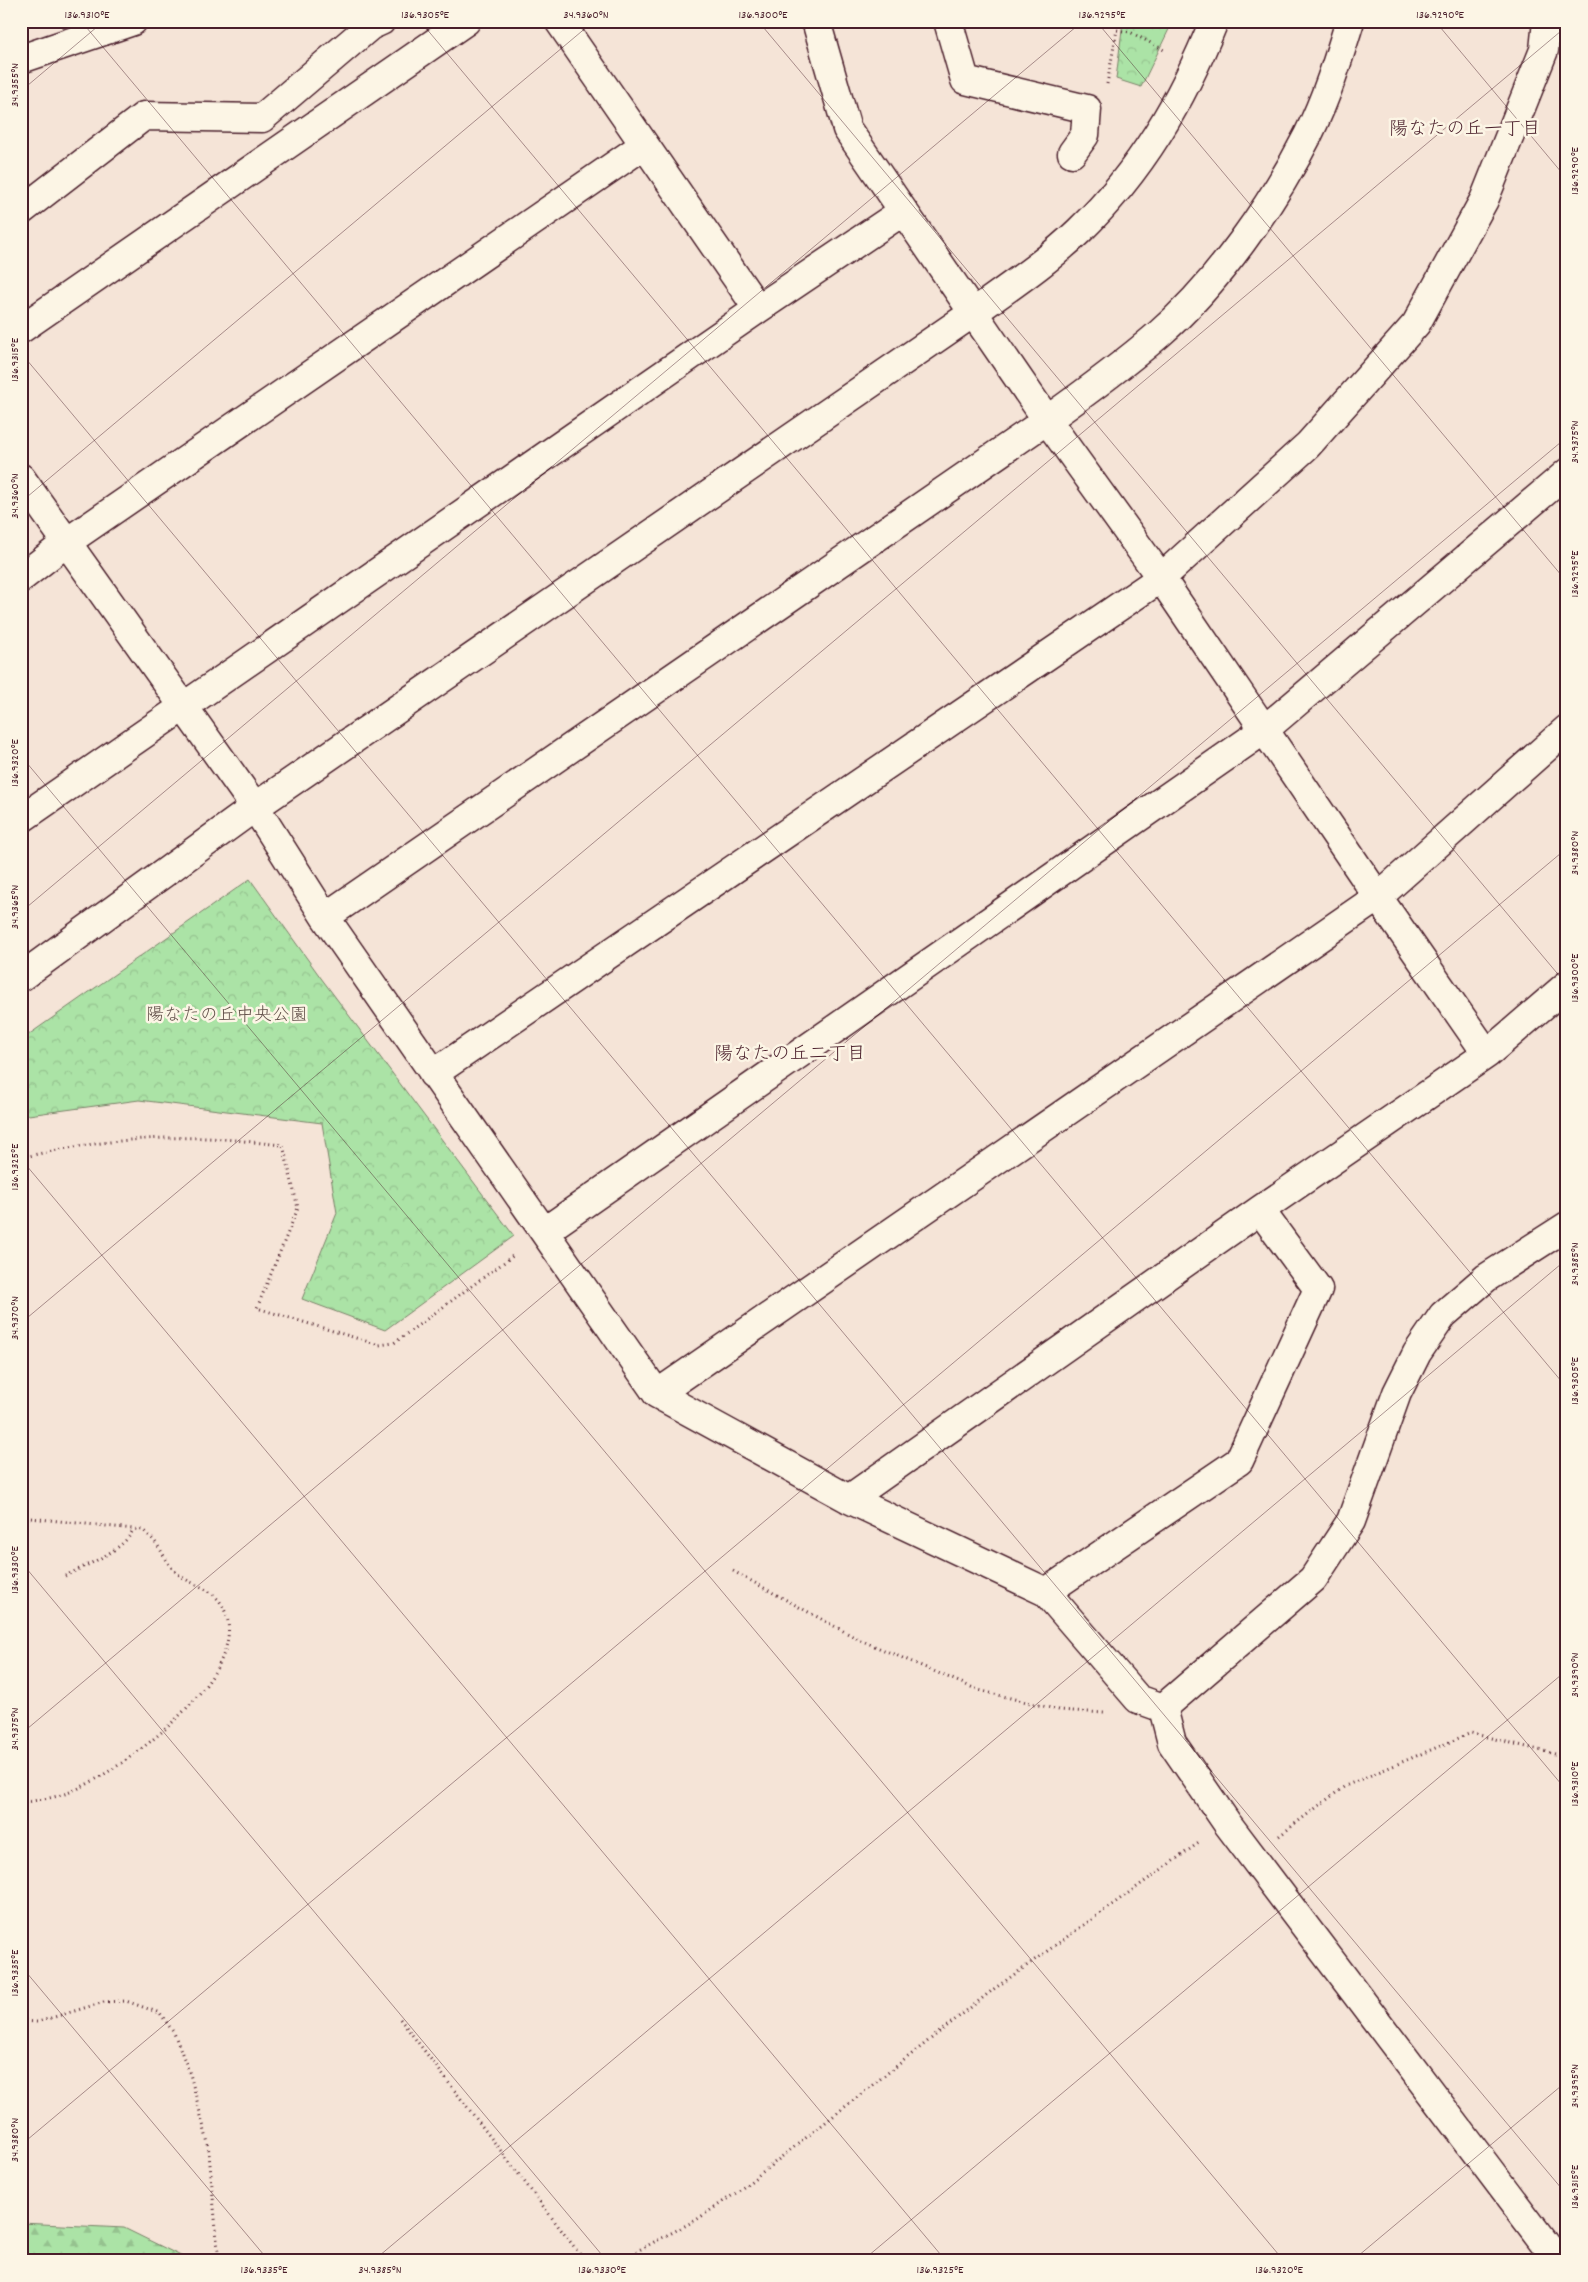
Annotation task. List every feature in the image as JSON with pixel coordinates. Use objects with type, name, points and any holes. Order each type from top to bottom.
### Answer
[{"type":"street","points":[[21,60],[133,21]]},
{"type":"street","points":[[21,211],[144,116],[262,118],[370,26],[381,21]]},
{"type":"street","points":[[21,329],[466,21]]},
{"type":"street","points":[[559,21],[758,309]]},
{"type":"street","points":[[816,21],[847,129],[902,212],[1047,420],[1161,578],[1378,898],[1488,1054]]},
{"type":"street","points":[[948,21],[965,80],[1087,109],[1085,135],[1072,153]]},
{"type":"street","points":[[21,977],[255,807],[973,313],[1034,269],[1079,231],[1110,197],[1148,149],[1177,105],[1196,67],[1214,21]]},
{"type":"street","points":[[325,917],[1047,420],[1100,382],[1160,334],[1207,284],[1248,234],[1308,135],[1332,79],[1350,21]]},
{"type":"street","points":[[433,1074],[1161,578],[1308,445],[1416,324],[1484,200],[1544,50],[1547,21]]},
{"type":"street","points":[[21,578],[67,542],[644,145]]},
{"type":"street","points":[[21,819],[758,309],[902,212]]},
{"type":"street","points":[[545,1232],[1264,730],[1567,473]]},
{"type":"street","points":[[21,478],[255,807],[325,917],[657,1394],[849,1498],[1046,1592],[1138,1699],[1163,1708]]},
{"type":"street","points":[[657,1394],[1378,898],[1567,729]]},
{"type":"street","points":[[849,1498],[1260,1210],[1488,1054],[1567,985]]},
{"type":"street","points":[[1046,1592],[1239,1462],[1318,1289],[1260,1210]]},
{"type":"street","points":[[1163,1708],[1313,1579],[1351,1521],[1397,1393],[1417,1353],[1444,1316],[1486,1278],[1567,1226]]},
{"type":"street","points":[[1163,1708],[1172,1743],[1227,1823],[1558,2261]]},
{"type":"path","points":[[1087,109],[1104,97],[1117,30],[1130,32],[1196,67]]},
{"type":"path","points":[[21,1158],[67,1146],[141,1141],[207,1138],[283,1145],[298,1208],[257,1308],[379,1346],[394,1343],[514,1255]]},
{"type":"path","points":[[21,1517],[143,1530],[156,1542],[169,1566],[180,1576],[198,1583],[214,1595],[225,1612],[229,1626],[225,1652],[209,1682],[187,1708],[143,1748],[100,1777],[69,1793],[21,1803]]},
{"type":"path","points":[[65,1576],[111,1551],[130,1537],[133,1528]]},
{"type":"path","points":[[733,1570],[858,1639],[978,1690],[1059,1710],[1107,1714],[1138,1699]]},
{"type":"path","points":[[1252,1856],[1345,1786],[1470,1733],[1567,1757]]},
{"type":"path","points":[[618,2261],[696,2220],[736,2192],[994,1989],[1227,1823]]},
{"type":"path","points":[[21,2021],[38,2022],[104,2002],[126,2000],[160,2014],[174,2033],[190,2074],[208,2143],[218,2261]]},
{"type":"path","points":[[400,2018],[585,2261]]},
{"type":"green space","points":[[1123,21],[1173,21],[1141,87],[1116,79]]},
{"type":"green space","name":"陽なたの丘中央公園","points":[[250,879],[321,978],[514,1236],[385,1330],[302,1299],[337,1213],[322,1123],[139,1100],[21,1116],[21,1040]]},
{"type":"green space","points":[[21,2223],[124,2228],[191,2261],[21,2261]]},
{"type":"district","name":"陽なたの丘一丁目","points":[[1465,127]]},
{"type":"district","name":"陽なたの丘二丁目","points":[[790,1052]]}]
